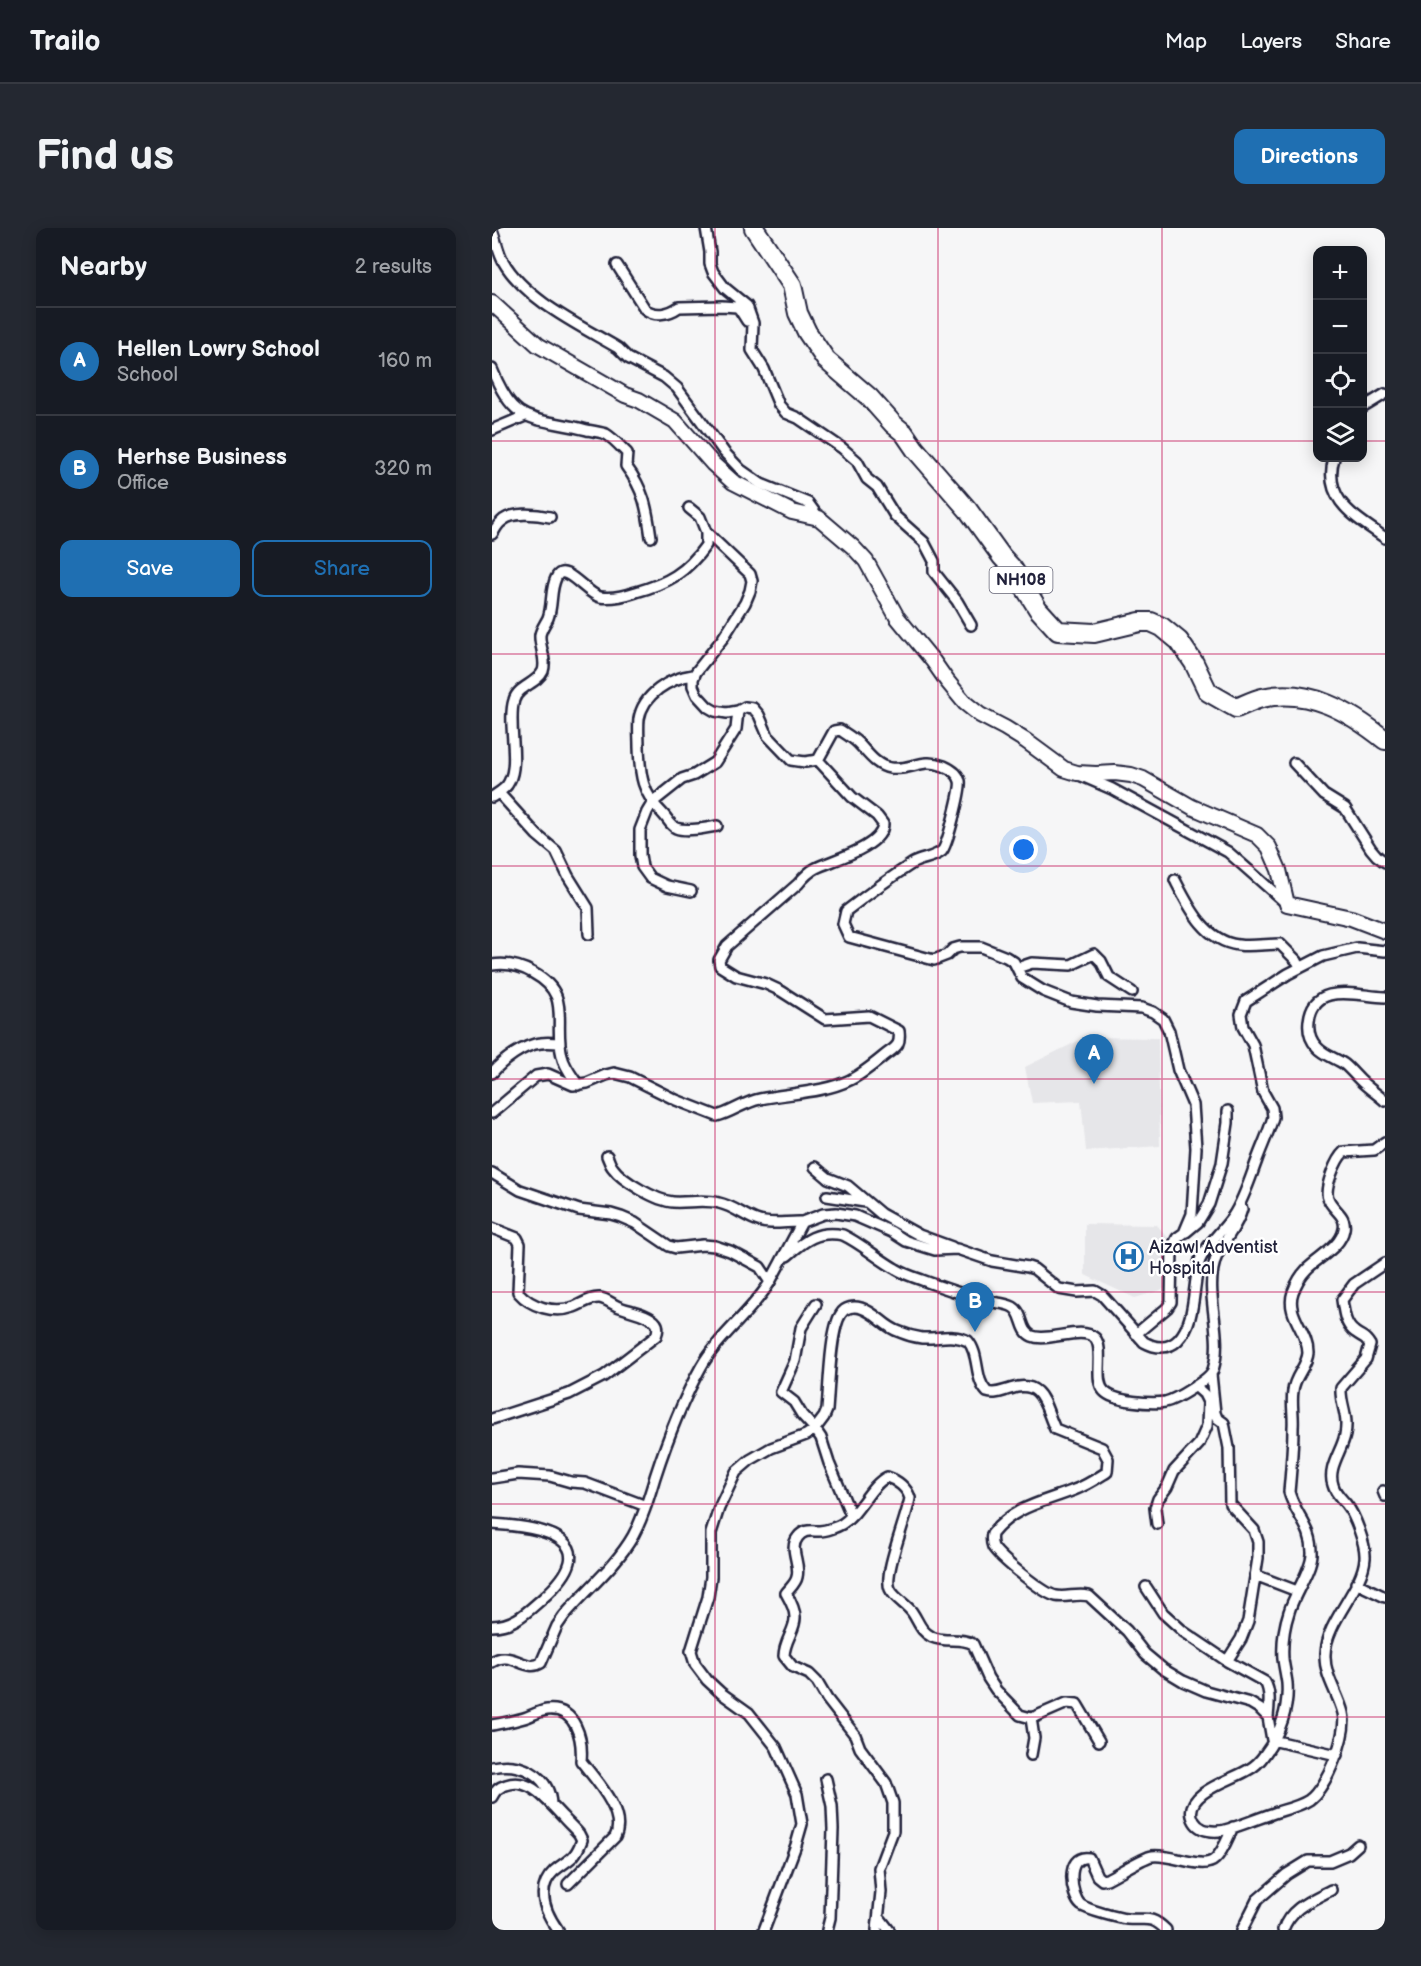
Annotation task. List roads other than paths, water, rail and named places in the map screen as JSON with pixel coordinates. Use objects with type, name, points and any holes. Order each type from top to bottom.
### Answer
[{"type":"highway","name":"NH108","points":[[754,228],[792,285],[798,313],[807,332],[826,360],[904,433],[968,510],[1002,557],[1013,568],[1038,609],[1058,631],[1094,633],[1129,624],[1152,622],[1179,641],[1194,663],[1208,692],[1222,702],[1236,708],[1261,698],[1285,695],[1306,696],[1348,714],[1385,740]]},
{"type":"street","points":[[706,228],[713,272],[725,288],[747,306],[753,323],[752,350],[764,369],[779,405],[786,413],[809,425],[858,461],[867,479],[877,487],[895,516],[924,542],[934,561],[934,572],[957,601],[971,625]]},
{"type":"street","points":[[492,230],[503,261],[521,284],[544,304],[618,348],[628,358],[664,377],[689,402],[704,426],[741,470],[761,484],[808,503],[819,518],[853,547],[866,561],[897,617],[965,704],[1026,741],[1055,763],[1112,789],[1228,852],[1287,904],[1352,918],[1385,931]]},
{"type":"street","points":[[617,265],[645,309],[650,313],[672,312],[679,307],[737,307],[746,317],[752,338]]},
{"type":"street","points":[[492,303],[538,345],[625,395],[667,415],[733,482],[792,512],[819,518]]},
{"type":"street","points":[[492,369],[516,411],[525,416],[607,435],[627,453],[626,466],[638,481],[646,507],[651,537]]},
{"type":"street","points":[[1367,405],[1385,393]]},
{"type":"street","points":[[492,430],[525,416]]},
{"type":"street","points":[[1334,462],[1332,480],[1343,506],[1385,538]]},
{"type":"street","points":[[589,934],[588,908],[556,851],[495,795],[510,782],[513,702],[516,696],[543,671],[540,632],[549,613],[558,574],[569,573],[588,591],[598,596],[622,596],[669,581],[680,574],[706,545],[706,532],[700,517],[689,508]]},
{"type":"street","points":[[492,534],[501,521],[507,517],[539,514],[550,517]]},
{"type":"street","points":[[706,532],[750,574],[751,584],[748,596],[737,618],[693,675],[679,678],[654,692],[640,714],[639,731],[641,777],[644,789],[672,826],[679,829],[717,826]]},
{"type":"street","points":[[693,675],[694,690],[708,707],[723,713],[738,711],[745,707],[753,708],[759,715],[768,736],[790,760],[805,762],[818,760]]},
{"type":"street","points":[[691,891],[655,881],[642,867],[640,830],[653,802],[682,779],[694,775],[715,762],[736,729],[738,711]]},
{"type":"street","points":[[818,760],[834,731],[840,730],[883,766],[897,768],[933,762],[957,774],[961,782],[961,791],[944,850],[932,857],[916,861],[846,911],[843,924],[849,937],[934,960],[960,947],[981,947],[1006,957],[1017,968],[1022,978],[1043,991],[1071,1002],[1142,1008],[1158,1015],[1166,1024],[1178,1070],[1193,1104],[1195,1125],[1193,1205],[1184,1233]]},
{"type":"street","points":[[492,1113],[536,1076],[548,1074],[567,1084],[578,1085],[606,1075],[622,1074],[717,1116],[759,1099],[848,1081],[869,1069],[897,1046],[900,1040],[899,1031],[877,1019],[859,1016],[825,1019],[781,991],[736,976],[720,966],[721,953],[727,946],[807,874],[816,868],[855,853],[883,829],[884,824],[877,816],[852,797],[818,760]]},
{"type":"street","points":[[1294,763],[1328,799],[1345,808],[1371,849],[1385,862]]},
{"type":"street","points":[[1077,773],[1115,773],[1143,779],[1192,807],[1257,836],[1269,847],[1279,870],[1287,904]]},
{"type":"street","points":[[1175,880],[1190,908],[1214,936],[1240,946],[1280,944],[1300,967]]},
{"type":"street","points":[[815,1167],[828,1178],[848,1186],[881,1214],[919,1235],[992,1261],[1028,1266],[1059,1289],[1077,1292],[1095,1291],[1102,1295],[1144,1342],[1162,1347],[1173,1344],[1180,1338],[1189,1321],[1201,1258],[1234,1215],[1271,1122],[1273,1112],[1263,1092],[1253,1045],[1243,1028],[1241,1014],[1246,1001],[1300,967],[1323,956],[1357,948],[1385,951]]},
{"type":"street","points":[[1017,968],[1032,963],[1071,965],[1094,954],[1101,961],[1109,977],[1132,992]]},
{"type":"street","points":[[492,965],[512,965],[529,970],[544,979],[557,994],[562,1059],[578,1085]]},
{"type":"street","points":[[1385,997],[1351,993],[1323,997],[1311,1008],[1308,1028],[1316,1046],[1350,1069],[1385,1101]]},
{"type":"street","points":[[492,1073],[525,1048],[539,1043],[560,1043]]},
{"type":"street","points":[[1136,1334],[1171,1302],[1172,1248],[1177,1238],[1198,1222],[1209,1204],[1222,1163],[1228,1111]]},
{"type":"street","points":[[1385,1142],[1374,1150],[1344,1152],[1339,1158],[1330,1178],[1327,1195],[1329,1202],[1344,1219],[1344,1233],[1339,1241],[1306,1270],[1292,1295],[1294,1319],[1306,1342],[1308,1352],[1306,1362],[1294,1382],[1289,1492],[1291,1500],[1306,1525],[1312,1554],[1289,1612],[1283,1637],[1283,1661],[1287,1684],[1285,1711],[1278,1733],[1263,1757],[1249,1770],[1212,1788],[1194,1802],[1191,1809],[1192,1816],[1195,1823],[1205,1830],[1217,1832],[1254,1822],[1308,1800],[1327,1776],[1337,1755],[1343,1728],[1343,1714],[1326,1670],[1325,1648],[1332,1628],[1365,1561],[1365,1550],[1354,1517],[1334,1488],[1331,1475],[1346,1432],[1346,1409],[1342,1401],[1341,1388],[1366,1359],[1371,1345],[1365,1336],[1356,1333],[1347,1324],[1342,1300],[1354,1284],[1385,1263]]},
{"type":"street","points":[[607,1156],[617,1173],[662,1200],[713,1202],[734,1208],[756,1220],[774,1223],[802,1222],[823,1214],[836,1213],[855,1216],[892,1232],[906,1241],[935,1250],[957,1249]]},
{"type":"street","points":[[492,1173],[520,1190],[579,1210],[621,1217],[635,1223],[669,1246],[676,1248],[716,1246],[730,1251],[760,1267],[770,1282]]},
{"type":"street","points":[[1227,1661],[1241,1639],[1248,1621],[1258,1558],[1258,1542],[1254,1530],[1230,1504],[1229,1448],[1224,1423],[1217,1418],[1215,1413],[1212,1374],[1216,1355],[1212,1292],[1215,1261],[1238,1223],[1244,1194]]},
{"type":"street","points":[[827,1196],[867,1203]]},
{"type":"street","points":[[492,1662],[502,1657],[513,1658],[531,1666],[541,1663],[557,1626],[564,1616],[623,1552],[646,1506],[674,1426],[702,1365],[716,1345],[752,1306],[770,1282],[802,1222]]},
{"type":"street","points":[[492,1228],[517,1238],[520,1244],[518,1292],[524,1299],[550,1310],[562,1310],[594,1298],[602,1298],[650,1319],[656,1323],[658,1329],[656,1336],[595,1380],[569,1394],[492,1419]]},
{"type":"street","points":[[782,1260],[804,1241],[818,1234],[843,1235],[897,1270],[988,1301],[1011,1306],[1016,1309],[1023,1328],[1030,1335],[1038,1338],[1082,1334],[1095,1338],[1100,1364],[1100,1385],[1112,1396],[1151,1403],[1168,1401],[1212,1374]]},
{"type":"street","points":[[816,1304],[801,1328],[795,1361],[781,1390],[794,1402],[822,1438],[829,1463],[851,1515]]},
{"type":"street","points":[[764,1930],[802,1824],[797,1794],[776,1747],[749,1713],[721,1694],[707,1680],[694,1664],[691,1651],[711,1577],[711,1533],[719,1508],[736,1472],[750,1460],[771,1448],[806,1435],[824,1417],[827,1410],[836,1327],[841,1312],[847,1308],[863,1309],[888,1328],[900,1333],[923,1338],[955,1336],[968,1341],[974,1352],[982,1385],[987,1392],[997,1394],[1014,1387],[1034,1388],[1038,1390],[1046,1405],[1055,1429],[1102,1448],[1108,1459],[1107,1472],[1074,1490],[1032,1504],[1004,1522],[995,1530],[991,1538],[996,1550],[1021,1574],[1048,1593],[1055,1596],[1082,1594],[1089,1596],[1127,1631],[1145,1654],[1163,1669],[1206,1691],[1250,1702],[1268,1717]]},
{"type":"street","points":[[1156,1524],[1155,1508],[1158,1499],[1173,1471],[1199,1444],[1207,1426],[1208,1402],[1195,1386]]},
{"type":"street","points":[[492,1478],[518,1474],[550,1476],[585,1483],[646,1506]]},
{"type":"street","points":[[877,1930],[881,1892],[879,1868],[893,1831],[892,1803],[886,1783],[817,1682],[809,1674],[793,1667],[784,1656],[785,1646],[796,1620],[786,1593],[797,1578],[798,1562],[794,1553],[796,1540],[806,1531],[818,1531],[842,1524],[885,1478],[895,1480],[908,1493],[909,1503],[888,1574],[890,1590],[913,1612],[920,1628],[931,1636],[951,1641],[969,1641],[973,1644],[988,1678],[1020,1715],[1031,1718],[1067,1703],[1077,1704],[1099,1742]]},
{"type":"street","points":[[492,1524],[544,1532],[566,1543],[572,1557],[570,1565],[552,1589],[518,1620],[505,1625],[492,1626]]},
{"type":"street","points":[[1255,1575],[1297,1591]]},
{"type":"street","points":[[1356,1583],[1385,1597]]},
{"type":"street","points":[[1146,1587],[1163,1613],[1184,1632],[1227,1661],[1261,1679],[1267,1685],[1270,1701],[1268,1717],[1272,1740]]},
{"type":"street","points":[[492,1725],[522,1719],[546,1710],[563,1714],[575,1724],[582,1748],[581,1761],[612,1802],[618,1827],[615,1837],[568,1884]]},
{"type":"street","points":[[1031,1718],[1034,1738],[1031,1755]]},
{"type":"street","points":[[1272,1740],[1337,1755]]},
{"type":"street","points":[[492,1767],[525,1768],[536,1774],[550,1792],[552,1804]]},
{"type":"street","points":[[826,1779],[832,1806],[833,1829],[830,1918],[827,1930]]},
{"type":"street","points":[[492,1797],[499,1788],[509,1784],[518,1783],[530,1786],[552,1804],[582,1840],[573,1858],[554,1872],[544,1883],[543,1899],[550,1918],[558,1930]]},
{"type":"street","points":[[1166,1930],[1147,1918],[1126,1919],[1081,1905],[1076,1900],[1072,1876],[1076,1860],[1089,1858],[1097,1876],[1102,1880],[1151,1856],[1174,1857],[1206,1864],[1216,1858],[1233,1827]]},
{"type":"street","points":[[1242,1930],[1257,1900],[1287,1874],[1308,1861],[1330,1861],[1349,1853],[1358,1845]]},
{"type":"street","points":[[1284,1930],[1294,1912],[1331,1890]]},
{"type":"street","points":[[879,1917],[889,1930]]},
{"type":"place","name":"Hellen Lowry School","points":[[1094,1084]]},
{"type":"place","name":"Aizawl Adventist Hospital","points":[[1128,1257]]},
{"type":"place","name":"Herhse Business","points":[[975,1332]]}]
